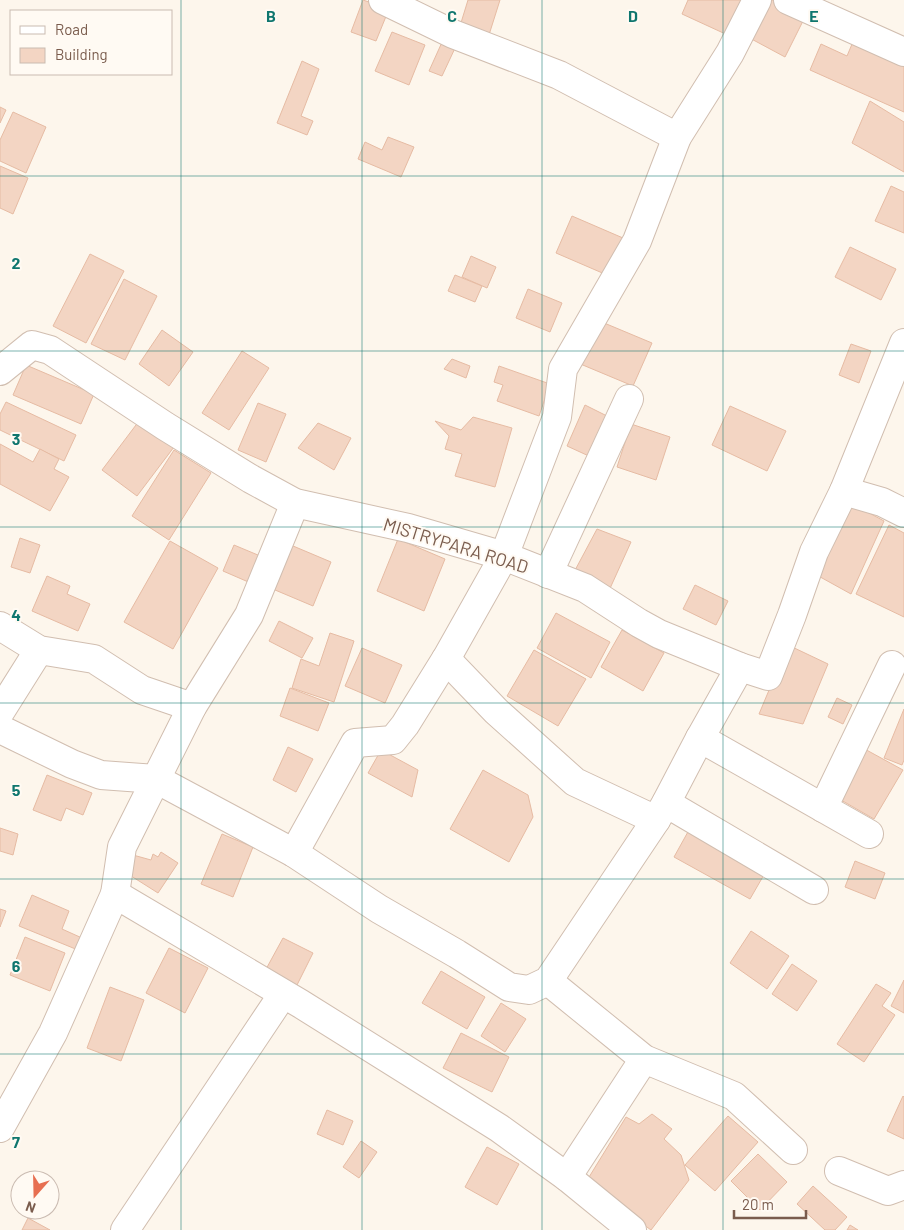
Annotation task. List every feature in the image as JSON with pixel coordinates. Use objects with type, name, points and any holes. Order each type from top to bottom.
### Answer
[{"type":"street","points":[[383,0],[453,34],[559,75],[678,137]]},
{"type":"street","points":[[294,853],[355,744],[393,740],[405,725],[446,659],[504,556],[558,417],[563,369],[637,241],[678,137],[730,53],[757,0]]},
{"type":"street","points":[[788,0],[904,52]]},
{"type":"street","points":[[904,343],[844,491],[882,502],[904,513]]},
{"type":"street","name":"MISTRYPARA ROAD","points":[[0,371],[32,345],[50,350],[172,431],[295,503],[408,528],[504,556],[585,588],[659,634],[740,667],[768,676],[814,552],[844,491]]},
{"type":"street","points":[[548,574],[629,398]]},
{"type":"street","points":[[0,1128],[53,1033],[115,894],[122,846],[192,706],[249,615],[295,503]]},
{"type":"street","points":[[0,626],[38,650],[94,659],[142,690],[192,706]]},
{"type":"street","points":[[0,712],[38,650]]},
{"type":"street","points":[[446,659],[496,711],[575,782],[661,811],[814,890]]},
{"type":"street","points":[[823,808],[892,665]]},
{"type":"street","points":[[0,729],[72,764],[101,775],[156,779],[294,853],[379,909],[458,954],[508,987],[529,990],[548,981],[661,811],[740,667]]},
{"type":"street","points":[[700,738],[868,834]]},
{"type":"street","points":[[115,894],[301,1004],[499,1128],[567,1177],[632,1230]]},
{"type":"street","points":[[548,981],[644,1059],[734,1096],[793,1150]]},
{"type":"street","points":[[124,1230],[283,994]]},
{"type":"street","points":[[567,1177],[644,1059]]},
{"type":"street","points":[[839,1171],[888,1191],[904,1185]]},
{"type":"building","points":[[363,0],[389,9],[376,41],[351,32]]},
{"type":"building","points":[[468,0],[500,0],[488,38],[460,26]]},
{"type":"building","points":[[688,0],[747,0],[732,37],[682,14]]},
{"type":"building","points":[[763,0],[779,0],[806,15],[785,57],[744,35]]},
{"type":"building","points":[[392,32],[425,45],[409,85],[375,71]]},
{"type":"building","points":[[855,37],[904,59],[904,112],[810,70],[821,44],[847,56]]},
{"type":"building","points":[[443,40],[456,46],[442,76],[429,71]]},
{"type":"building","points":[[302,61],[319,69],[301,116],[313,121],[307,135],[277,123]]},
{"type":"building","points":[[870,101],[904,122],[904,172],[852,143]]},
{"type":"building","points":[[0,107],[6,110],[0,123]]},
{"type":"building","points":[[13,112],[46,127],[26,173],[0,161],[0,140]]},
{"type":"building","points":[[388,137],[414,147],[401,177],[358,159],[365,142],[382,150]]},
{"type":"building","points":[[0,166],[28,178],[13,214],[0,208]]},
{"type":"building","points":[[891,186],[904,192],[904,233],[875,221]]},
{"type":"building","points":[[572,216],[623,238],[607,275],[556,253]]},
{"type":"building","points":[[850,247],[896,269],[881,300],[835,277]]},
{"type":"building","points":[[90,254],[124,271],[86,343],[53,326]]},
{"type":"building","points":[[471,256],[496,267],[487,288],[462,277]]},
{"type":"building","points":[[455,275],[482,286],[475,302],[448,291]]},
{"type":"building","points":[[124,279],[157,296],[125,360],[91,344]]},
{"type":"building","points":[[528,289],[562,303],[550,332],[516,318]]},
{"type":"building","points":[[597,320],[652,343],[633,386],[578,363]]},
{"type":"building","points":[[162,330],[193,352],[169,386],[139,364]]},
{"type":"building","points":[[851,344],[871,351],[859,383],[839,375]]},
{"type":"building","points":[[242,351],[269,368],[229,430],[202,413]]},
{"type":"building","points":[[452,359],[470,366],[466,378],[444,369]]},
{"type":"building","points":[[26,365],[94,394],[81,424],[13,395]]},
{"type":"building","points":[[499,366],[550,384],[539,416],[497,401],[503,385],[494,382]]},
{"type":"building","points":[[6,402],[76,435],[64,461],[0,430],[0,414]]},
{"type":"building","points":[[258,403],[286,414],[266,462],[238,450]]},
{"type":"building","points":[[585,405],[609,417],[591,457],[567,446]]},
{"type":"building","points":[[730,406],[786,431],[767,471],[712,445]]},
{"type":"building","points":[[473,417],[512,428],[495,487],[455,476],[462,454],[445,449],[449,436],[435,421],[461,430]]},
{"type":"building","points":[[139,421],[174,447],[137,496],[102,470]]},
{"type":"building","points":[[318,423],[351,438],[334,470],[298,448]]},
{"type":"building","points":[[631,424],[670,437],[656,480],[617,467]]},
{"type":"building","points":[[0,444],[33,462],[40,449],[59,459],[54,469],[69,477],[50,511],[0,484]]},
{"type":"building","points":[[174,450],[211,473],[169,540],[132,516]]},
{"type":"building","points":[[849,502],[884,521],[851,594],[813,573]]},
{"type":"building","points":[[889,525],[904,533],[904,617],[856,594]]},
{"type":"building","points":[[597,529],[631,542],[607,595],[573,574]]},
{"type":"building","points":[[20,538],[40,545],[30,573],[11,567]]},
{"type":"building","points":[[398,539],[445,559],[424,611],[377,591]]},
{"type":"building","points":[[170,541],[218,568],[173,649],[124,622]]},
{"type":"building","points":[[286,543],[331,562],[313,606],[268,587]]},
{"type":"building","points":[[234,545],[265,558],[253,584],[223,571]]},
{"type":"building","points":[[47,576],[70,586],[67,594],[90,604],[78,631],[32,611]]},
{"type":"building","points":[[695,585],[728,601],[716,625],[683,609]]},
{"type":"building","points":[[556,613],[610,642],[591,678],[537,648]]},
{"type":"building","points":[[279,621],[313,638],[302,658],[269,641]]},
{"type":"building","points":[[622,630],[664,653],[643,691],[601,667]]},
{"type":"building","points":[[330,633],[354,641],[334,702],[292,688],[301,659],[319,666]]},
{"type":"building","points":[[788,645],[828,664],[803,724],[759,714]]},
{"type":"building","points":[[362,648],[402,665],[385,703],[345,686]]},
{"type":"building","points":[[534,650],[586,679],[558,726],[507,696]]},
{"type":"building","points":[[290,688],[329,703],[318,731],[280,716]]},
{"type":"building","points":[[837,698],[852,705],[843,724],[828,717]]},
{"type":"building","points":[[904,709],[904,760],[902,765],[884,758]]},
{"type":"building","points":[[288,747],[313,759],[296,792],[273,780]]},
{"type":"building","points":[[861,747],[903,770],[874,819],[834,796]]},
{"type":"building","points":[[381,750],[418,770],[412,797],[368,773]]},
{"type":"building","points":[[483,770],[528,795],[533,817],[509,862],[450,829]]},
{"type":"building","points":[[47,775],[92,793],[83,815],[66,808],[61,821],[33,810]]},
{"type":"building","points":[[0,828],[18,834],[13,855],[0,851]]},
{"type":"building","points":[[689,830],[765,873],[750,899],[674,857]]},
{"type":"building","points":[[222,834],[253,847],[233,897],[201,884]]},
{"type":"building","points":[[161,852],[178,863],[158,893],[128,874],[133,855],[151,860],[153,854],[158,857]]},
{"type":"building","points":[[855,861],[885,873],[875,899],[845,887]]},
{"type":"building","points":[[32,895],[69,911],[62,929],[82,938],[78,950],[19,926]]},
{"type":"building","points":[[0,909],[6,911],[0,927]]},
{"type":"building","points":[[751,931],[789,956],[767,989],[730,963]]},
{"type":"building","points":[[25,937],[65,953],[50,991],[10,975]]},
{"type":"building","points":[[283,938],[313,953],[296,987],[265,971]]},
{"type":"building","points":[[169,948],[208,968],[185,1013],[146,993]]},
{"type":"building","points":[[792,964],[817,981],[797,1011],[772,994]]},
{"type":"building","points":[[441,971],[485,997],[467,1029],[422,1003]]},
{"type":"building","points":[[904,980],[904,1013],[891,1006]]},
{"type":"building","points":[[876,984],[891,993],[882,1006],[895,1015],[864,1062],[837,1044]]},
{"type":"building","points":[[110,987],[144,1000],[121,1061],[87,1048]]},
{"type":"building","points":[[501,1003],[526,1019],[505,1052],[481,1036]]},
{"type":"building","points":[[461,1033],[509,1057],[492,1092],[443,1068]]},
{"type":"building","points":[[904,1097],[904,1139],[887,1131]]},
{"type":"building","points":[[327,1110],[353,1121],[343,1145],[317,1134]]},
{"type":"building","points":[[652,1114],[672,1129],[664,1139],[681,1155],[689,1180],[651,1230],[586,1182],[626,1117],[639,1124]]},
{"type":"building","points":[[728,1116],[758,1142],[715,1191],[685,1165]]},
{"type":"building","points":[[361,1141],[377,1152],[359,1178],[343,1167]]},
{"type":"building","points":[[487,1147],[519,1164],[497,1205],[465,1187]]},
{"type":"building","points":[[758,1154],[787,1182],[760,1210],[731,1181]]},
{"type":"building","points":[[813,1186],[847,1217],[835,1230],[825,1230],[797,1204]]},
{"type":"building","points":[[27,1220],[32,1220],[50,1230],[22,1230]]},
{"type":"building","points":[[850,1225],[858,1230],[847,1230]]}]
